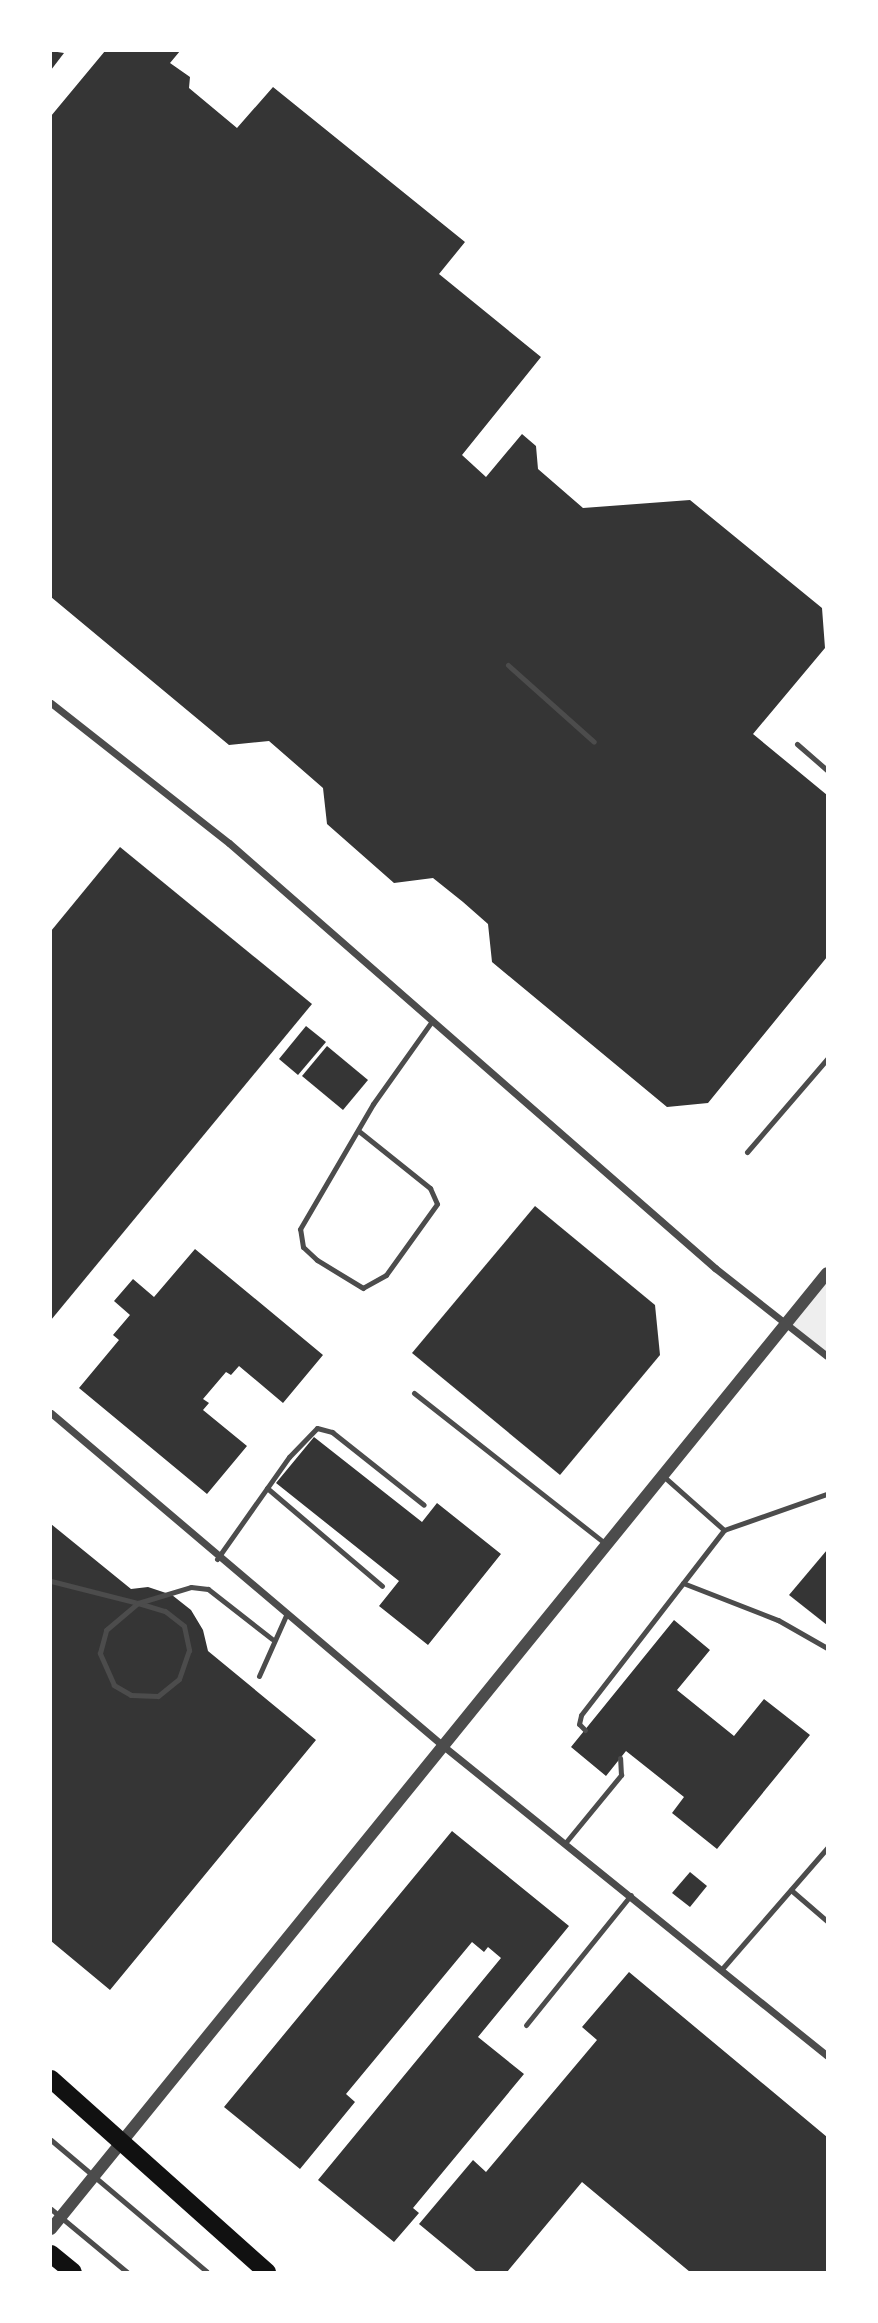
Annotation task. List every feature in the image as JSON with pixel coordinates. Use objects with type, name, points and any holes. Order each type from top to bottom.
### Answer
[{"type":"main road","points":[[51,2079],[267,2272]]},
{"type":"main road","points":[[51,2254],[73,2272]]},
{"type":"street","points":[[51,703],[229,843],[785,1324],[827,1356]]},
{"type":"street","points":[[51,2229],[56,2213],[93,2175],[827,1273]]},
{"type":"street","points":[[51,1413],[217,1559],[287,1613],[442,1745],[566,1842],[827,2056]]},
{"type":"lane","points":[[508,665],[594,742]]},
{"type":"lane","points":[[797,744],[827,770]]},
{"type":"lane","points":[[360,1132],[429,1188],[437,1204],[386,1275],[363,1288],[317,1260],[303,1247],[299,1229],[360,1132],[373,1104],[432,1021]]},
{"type":"lane","points":[[747,1152],[827,1059]]},
{"type":"lane","points":[[414,1393],[606,1544]]},
{"type":"lane","points":[[217,1559],[312,1430],[326,1429],[424,1505]]},
{"type":"lane","points":[[662,1475],[724,1530]]},
{"type":"lane","points":[[267,1488],[382,1586]]},
{"type":"lane","points":[[585,1730],[579,1724],[581,1715],[724,1530],[827,1494]]},
{"type":"lane","points":[[51,1581],[138,1603],[165,1611],[188,1635],[183,1673],[166,1693],[158,1696],[122,1691],[102,1666],[100,1653],[106,1630],[138,1603],[191,1587],[208,1589],[272,1639]]},
{"type":"lane","points":[[684,1583],[778,1620],[827,1648]]},
{"type":"lane","points":[[259,1676],[272,1639],[287,1613]]},
{"type":"lane","points":[[566,1842],[621,1775],[620,1758]]},
{"type":"lane","points":[[721,1970],[827,1848]]},
{"type":"lane","points":[[791,1890],[827,1921]]},
{"type":"lane","points":[[526,2025],[631,1895]]},
{"type":"lane","points":[[51,2140],[207,2272]]},
{"type":"lane","points":[[56,2213],[127,2272]]},
{"type":"shaded area","points":[[827,1272],[827,1355],[785,1323]]},
{"type":"building","points":[[51,51],[64,53],[51,70]]},
{"type":"building","points":[[105,51],[180,51],[170,63],[190,77],[189,88],[237,128],[273,87],[465,242],[439,274],[541,357],[462,455],[486,477],[522,434],[536,446],[538,469],[583,508],[690,500],[822,608],[825,648],[753,734],[827,795],[827,957],[708,1103],[667,1107],[492,962],[488,924],[463,902],[433,878],[394,883],[327,824],[323,788],[269,741],[229,745],[51,597],[51,116]]},
{"type":"building","points":[[120,847],[312,1004],[51,1320],[51,931]]},
{"type":"building","points":[[306,1026],[326,1042],[298,1075],[279,1059]]},
{"type":"building","points":[[327,1046],[368,1080],[343,1110],[302,1076]]},
{"type":"building","points":[[535,1206],[655,1305],[660,1355],[560,1475],[412,1353]]},
{"type":"building","points":[[195,1249],[323,1355],[283,1403],[239,1366],[231,1375],[226,1372],[203,1399],[209,1403],[203,1410],[247,1446],[207,1494],[79,1388],[119,1340],[113,1335],[130,1315],[114,1301],[133,1279],[154,1297]]},
{"type":"building","points":[[314,1437],[422,1522],[437,1503],[501,1554],[428,1645],[379,1606],[399,1581],[276,1483]]},
{"type":"building","points":[[51,1524],[131,1589],[148,1587],[172,1595],[191,1610],[203,1630],[208,1651],[316,1740],[110,1990],[51,1941]]},
{"type":"building","points":[[827,1550],[827,1625],[789,1595]]},
{"type":"building","points":[[674,1620],[710,1650],[677,1690],[734,1736],[764,1699],[810,1735],[717,1849],[672,1813],[684,1797],[626,1751],[606,1776],[571,1747]]},
{"type":"building","points":[[452,1831],[569,1926],[478,2037],[524,2074],[413,2208],[419,2213],[394,2242],[318,2180],[501,1958],[488,1947],[484,1952],[472,1942],[346,2094],[355,2102],[300,2169],[224,2107]]},
{"type":"building","points":[[690,1872],[707,1886],[690,1907],[672,1893]]},
{"type":"building","points":[[629,1972],[827,2137],[827,2272],[690,2272],[582,2182],[507,2272],[477,2272],[419,2224],[473,2160],[486,2172],[597,2040],[582,2027]]}]
